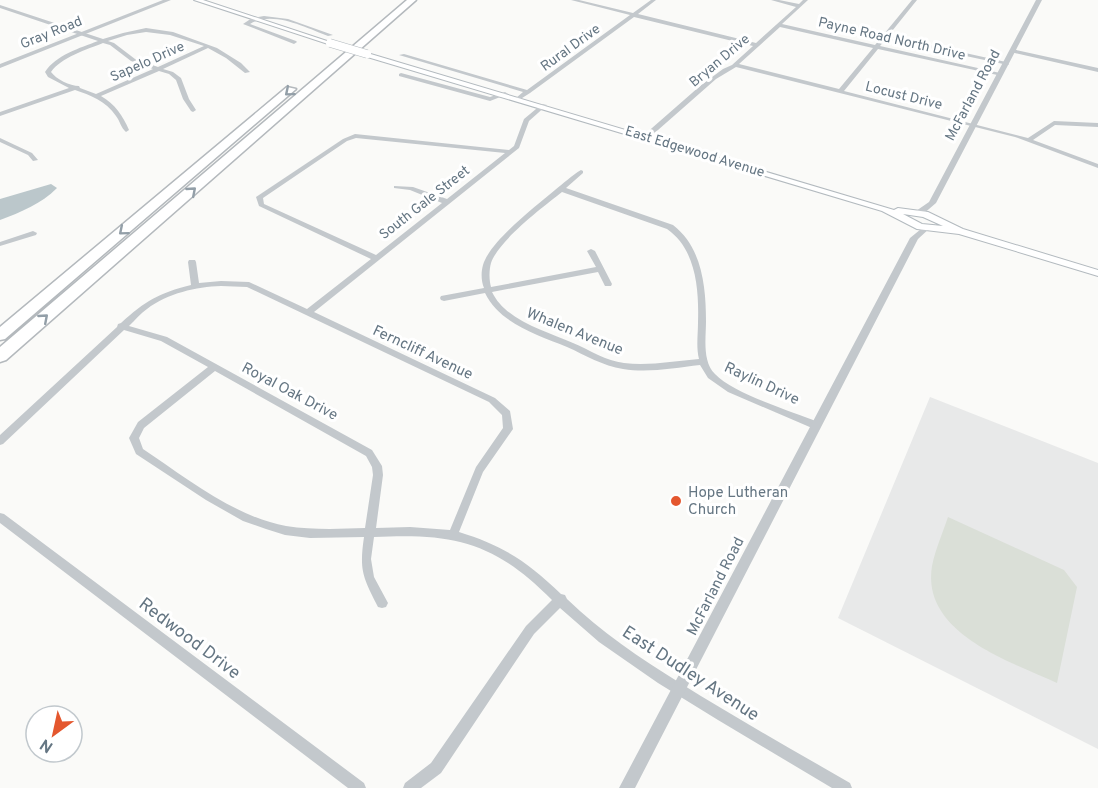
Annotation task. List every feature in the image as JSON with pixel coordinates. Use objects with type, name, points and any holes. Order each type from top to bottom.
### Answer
[{"type":"highway","points":[[0,335],[398,0]]},
{"type":"highway","points":[[0,356],[412,0]]},
{"type":"main road","name":"East Edgewood Avenue","points":[[188,0],[199,1],[252,19],[330,39],[367,54],[544,105],[1098,273]]},
{"type":"street","name":"Gray Road","points":[[0,66],[157,0]]},
{"type":"street","name":"Gray Road","points":[[144,7],[168,0]]},
{"type":"street","points":[[573,0],[757,45]]},
{"type":"street","name":"Rural Drive","points":[[519,98],[654,0]]},
{"type":"street","points":[[773,0],[800,6]]},
{"type":"street","name":"Bryan Drive","points":[[646,136],[676,113],[718,73],[735,65],[806,0]]},
{"type":"street","points":[[841,92],[915,0]]},
{"type":"street","name":"McFarland Road","points":[[914,217],[932,203],[1040,0]]},
{"type":"street","points":[[0,6],[81,33],[116,47],[133,60],[161,69],[179,79],[186,99],[193,110]]},
{"type":"street","name":"East Edgewood Avenue","points":[[252,19],[246,23],[247,26],[294,42]]},
{"type":"street","name":"Payne Road North Drive","points":[[779,25],[1000,75]]},
{"type":"street","points":[[126,130],[115,109],[97,96],[52,78],[49,69],[60,60],[104,42],[128,33],[150,30],[207,47],[231,58],[247,72]]},
{"type":"street","points":[[885,37],[1005,64]]},
{"type":"street","name":"Sapelo Drive","points":[[97,96],[207,47]]},
{"type":"street","points":[[1012,51],[1098,70]]},
{"type":"street","points":[[402,55],[528,92]]},
{"type":"street","name":"Locust Drive","points":[[735,65],[1029,140],[1098,166]]},
{"type":"street","name":"East Edgewood Avenue","points":[[401,75],[490,99],[505,94]]},
{"type":"street","points":[[0,114],[77,87]]},
{"type":"street","name":"South Gale Street","points":[[309,312],[510,152],[520,143],[528,118],[544,105]]},
{"type":"street","points":[[1029,140],[1045,127],[1056,122],[1098,125]]},
{"type":"street","points":[[376,258],[260,204],[258,198],[263,192],[352,137],[510,152]]},
{"type":"street","points":[[0,140],[30,154],[35,160]]},
{"type":"street","points":[[489,290],[486,272],[494,252],[581,172]]},
{"type":"street","points":[[396,187],[411,188],[447,202]]},
{"type":"street","points":[[561,189],[678,232],[686,241],[694,265],[702,313],[703,362]]},
{"type":"street","points":[[932,203],[932,224]]},
{"type":"street","points":[[914,217],[914,238]]},
{"type":"street","name":"McFarland Road","points":[[627,788],[914,238],[932,224]]},
{"type":"street","points":[[0,244],[33,233]]},
{"type":"street","points":[[591,251],[608,284]]},
{"type":"street","points":[[192,262],[195,286]]},
{"type":"street","points":[[444,298],[600,268]]},
{"type":"street","name":"Ferncliff Avenue","points":[[0,441],[120,326],[150,303],[195,286],[220,283],[249,285],[503,407],[508,417],[507,432],[479,470],[453,535]]},
{"type":"street","name":"Whalen Avenue","points":[[489,290],[499,307],[517,322],[612,363],[638,366],[703,362]]},
{"type":"street","name":"Royal Oak Drive","points":[[120,326],[160,338],[369,453],[377,466],[378,475],[367,569],[382,603]]},
{"type":"street","name":"Raylin Drive","points":[[703,362],[712,376],[726,387],[815,425]]},
{"type":"street","name":"East Dudley Avenue","points":[[214,367],[141,425],[135,435],[135,442],[141,452],[254,520],[305,532],[416,531],[453,535],[480,543],[513,558],[533,572],[600,636],[678,690],[845,788]]},
{"type":"street","name":"Redwood Drive","points":[[0,517],[359,788]]},
{"type":"street","points":[[410,788],[436,768],[530,630],[561,599]]},
{"type":"shaded area","points":[[51,184],[57,188],[44,199],[0,220],[0,199]]},
{"type":"shaded area","points":[[930,397],[1098,463],[1098,749],[838,618]]},
{"type":"shaded area","points":[[948,517],[1064,570],[1077,587],[1057,683],[993,654],[972,641],[954,627],[940,609],[932,589],[932,566]]},
{"type":"place","name":"Hope Lutheran Church","points":[[676,501]]}]
